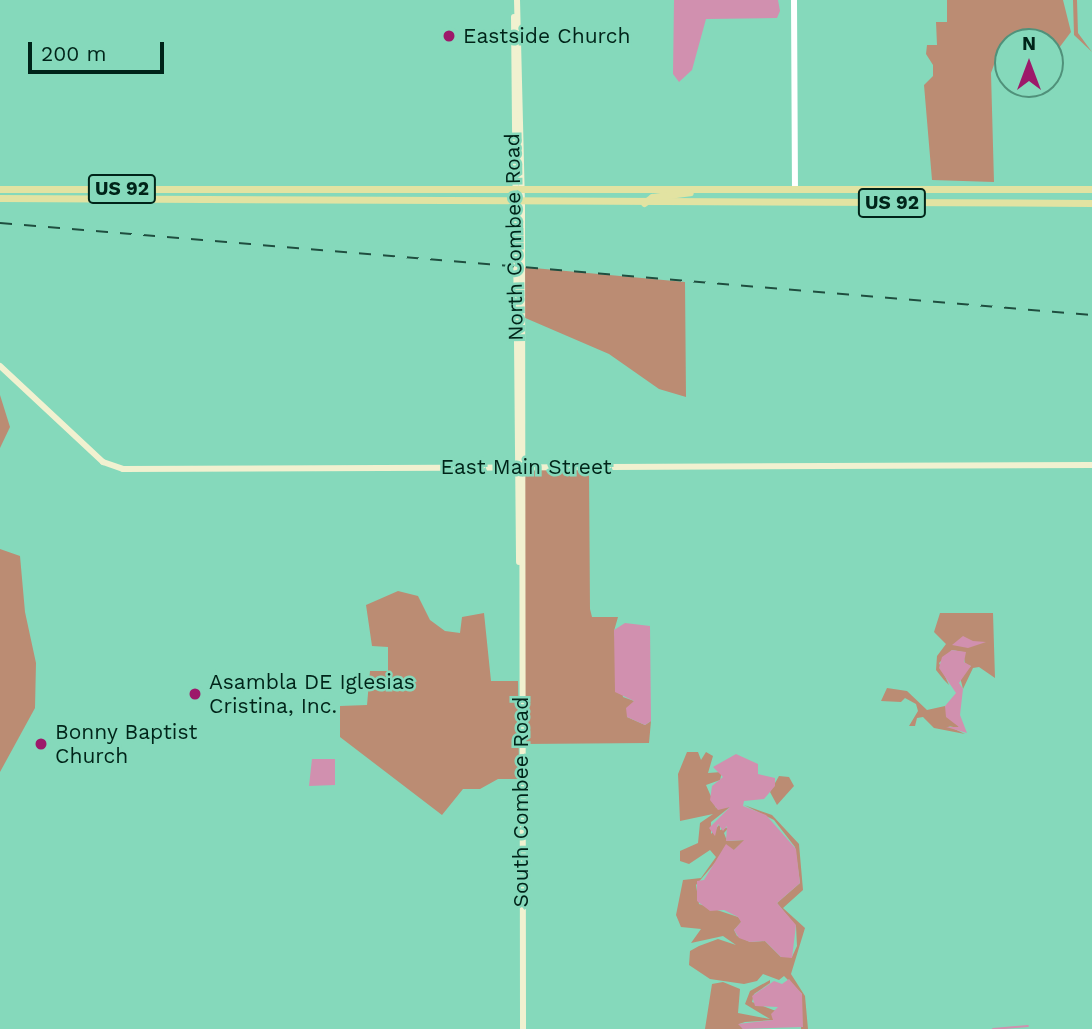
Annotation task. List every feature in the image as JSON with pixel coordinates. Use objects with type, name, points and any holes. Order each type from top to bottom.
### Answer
[{"type":"main road","name":"North Combee Road","points":[[517,4],[511,74],[518,199],[519,467]]},
{"type":"main road","name":"US 92","points":[[0,189],[109,194]]},
{"type":"main road","name":"US 92","points":[[0,198],[370,189],[1092,190]]},
{"type":"main road","points":[[317,198],[370,189]]},
{"type":"main road","points":[[644,203],[652,197],[697,190]]},
{"type":"main road","points":[[746,203],[795,190],[802,197],[831,203]]},
{"type":"main road","points":[[1000,190],[1012,194],[1020,203],[1040,190],[1055,203]]},
{"type":"main road","name":"US 92","points":[[245,193],[317,198],[644,203],[1092,203]]},
{"type":"main road","name":"East Main Street","points":[[0,366],[103,462],[123,469],[1092,465]]},
{"type":"main road","name":"South Combee Road","points":[[519,467],[523,1029]]},
{"type":"street","points":[[794,0],[795,190]]},
{"type":"shaded area","points":[[674,0],[778,0],[780,11],[777,18],[706,19],[692,70],[679,82],[673,74]]},
{"type":"shaded area","points":[[947,0],[1063,0],[1071,32],[1064,41],[1064,28],[994,28],[994,65],[991,73],[994,182],[932,180],[924,85],[933,76],[933,65],[926,54],[927,45],[937,45],[936,22],[947,22]]},
{"type":"shaded area","points":[[1073,0],[1077,0],[1078,33],[1092,52],[1074,35]]},
{"type":"shaded area","points":[[523,267],[685,282],[686,397],[659,389],[609,354],[523,317]]},
{"type":"shaded area","points":[[0,395],[10,427],[0,448]]},
{"type":"shaded area","points":[[525,470],[589,470],[590,609],[592,617],[618,617],[614,631],[623,697],[634,701],[627,717],[645,725],[651,721],[649,743],[523,744]]},
{"type":"shaded area","points":[[0,549],[20,556],[25,612],[36,663],[35,708],[0,772]]},
{"type":"shaded area","points":[[398,591],[418,596],[430,620],[445,631],[460,633],[462,617],[484,613],[491,681],[518,681],[519,779],[498,779],[480,789],[463,789],[442,815],[340,737],[340,706],[367,705],[370,671],[388,671],[388,647],[372,646],[366,605]]},
{"type":"shaded area","points":[[940,613],[993,613],[995,678],[979,667],[973,668],[963,689],[960,677],[971,666],[965,664],[963,652],[952,650],[939,663],[949,685],[944,680],[936,670],[937,656],[946,644],[934,632]]},
{"type":"shaded area","points":[[625,623],[650,626],[651,721],[645,725],[627,717],[626,708],[634,701],[615,692],[614,630]]},
{"type":"shaded area","points":[[963,636],[973,641],[986,642],[968,648],[952,645]]},
{"type":"shaded area","points":[[952,650],[966,652],[964,662],[971,666],[959,683],[963,689],[960,715],[967,733],[946,727],[959,727],[946,717],[945,706],[956,693],[939,668],[942,657]]},
{"type":"shaded area","points":[[887,688],[907,691],[927,710],[945,706],[959,728],[948,726],[965,734],[934,728],[923,717],[917,718],[915,726],[909,726],[918,711],[916,704],[905,698],[901,702],[881,701]]},
{"type":"shaded area","points":[[687,752],[698,752],[701,760],[706,752],[713,756],[708,773],[722,772],[720,780],[706,785],[716,808],[730,807],[711,822],[711,834],[720,824],[720,830],[729,827],[724,833],[727,841],[745,840],[734,850],[726,850],[696,885],[699,904],[738,917],[742,921],[734,930],[737,936],[750,942],[765,941],[781,957],[792,957],[797,946],[796,926],[777,903],[800,883],[795,847],[774,820],[744,805],[772,815],[799,844],[803,890],[783,908],[805,928],[791,974],[805,996],[808,1029],[801,1029],[802,994],[784,976],[779,980],[763,974],[757,981],[744,984],[710,979],[689,965],[690,951],[699,946],[718,939],[736,945],[723,936],[691,943],[701,929],[681,927],[676,915],[683,880],[701,878],[716,857],[710,850],[689,864],[680,861],[680,851],[698,843],[700,823],[713,814],[680,821],[678,774]]},
{"type":"shaded area","points":[[736,754],[758,764],[758,774],[775,778],[775,786],[764,799],[744,801],[743,806],[766,815],[796,849],[800,883],[777,903],[796,925],[792,958],[781,957],[765,941],[750,942],[739,938],[734,930],[741,922],[738,917],[724,910],[710,911],[697,901],[697,881],[704,880],[726,844],[734,850],[744,840],[726,841],[727,826],[723,831],[718,824],[715,836],[709,828],[730,807],[718,810],[710,800],[712,786],[723,777],[713,767]]},
{"type":"shaded area","points":[[312,759],[335,759],[335,785],[309,786]]},
{"type":"shaded area","points":[[779,776],[789,777],[794,786],[777,805],[770,792]]},
{"type":"shaded area","points":[[789,979],[802,994],[803,1027],[743,1029],[738,1024],[773,1020],[771,1014],[778,1007],[755,1006],[752,996],[774,981],[782,984]]},
{"type":"shaded area","points":[[770,980],[770,983],[754,994],[752,1002],[776,1011],[773,1020],[739,1024],[743,1029],[705,1029],[712,984],[723,982],[740,989],[738,1013],[770,1019],[745,1004],[750,991]]},
{"type":"waterway","points":[[993,1029],[1028,1026]]},
{"type":"railway","points":[[0,223],[1092,315]]},
{"type":"place","name":"Eastside Church","points":[[449,36]]},
{"type":"place","name":"Asambla DE Iglesias Cristina, Inc.","points":[[195,694]]},
{"type":"place","name":"Bonny Baptist Church","points":[[41,744]]}]
